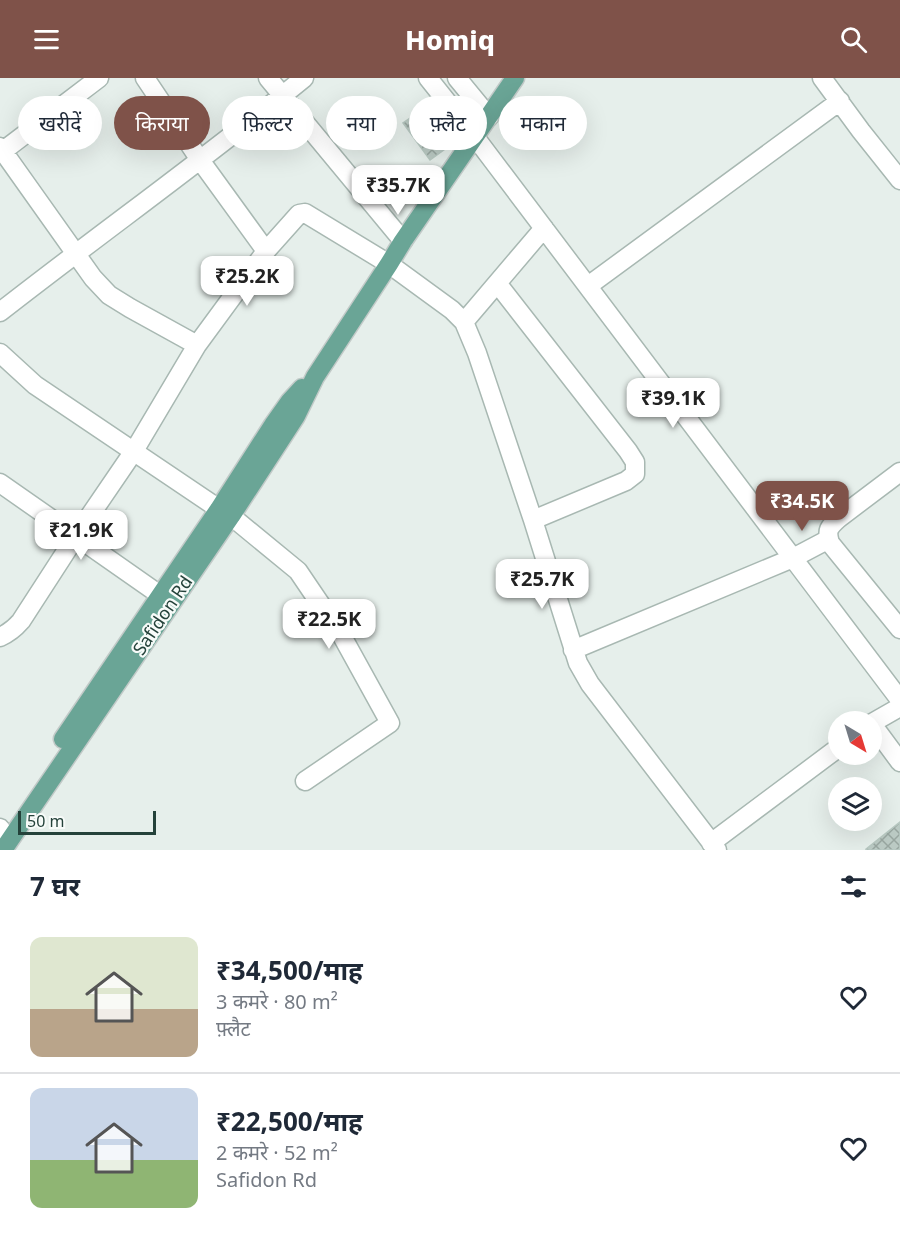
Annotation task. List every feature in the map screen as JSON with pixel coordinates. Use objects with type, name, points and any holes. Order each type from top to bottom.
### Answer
[{"type":"main road","name":"Safidon Rd","points":[[487,120],[515,78]]},
{"type":"main road","name":"Safidon Rd","points":[[1,831],[160,595],[296,416],[315,376],[402,241],[466,150]]},
{"type":"main road","name":"Safidon Rd","points":[[3,850],[225,512]]},
{"type":"street","points":[[99,78],[1,149],[93,279],[109,294],[130,308],[197,345]]},
{"type":"street","points":[[145,78],[200,160],[266,250]]},
{"type":"street","points":[[268,78],[282,96],[304,78]]},
{"type":"street","points":[[428,78],[442,96]]},
{"type":"street","points":[[457,78],[489,117]]},
{"type":"street","points":[[822,78],[900,180]]},
{"type":"street","points":[[588,286],[840,101]]},
{"type":"street","points":[[314,135],[402,241]]},
{"type":"street","points":[[0,312],[222,143]]},
{"type":"street","points":[[485,150],[900,699]]},
{"type":"street","points":[[0,637],[16,627],[134,451],[197,345],[266,250],[299,214],[305,213],[388,264],[452,310],[464,322],[477,353],[533,520],[578,663],[590,684],[714,846],[828,756]]},
{"type":"street","points":[[464,322],[544,228]]},
{"type":"street","points":[[497,283],[635,462],[635,474],[626,481],[533,520]]},
{"type":"street","points":[[0,353],[35,385],[225,512],[298,571],[342,636],[390,723],[305,781]]},
{"type":"street","points":[[900,472],[839,518],[830,526],[828,535],[830,543],[900,629]]},
{"type":"street","points":[[0,483],[160,595]]},
{"type":"street","points":[[573,650],[793,558],[829,539]]},
{"type":"street","points":[[882,718],[900,707]]},
{"type":"street","points":[[882,738],[900,762]]},
{"type":"building","points":[[409,119],[409,131],[403,123]]},
{"type":"building","points":[[423,150],[444,150],[430,160]]},
{"type":"building","points":[[900,822],[900,850],[866,850],[866,849]]}]
